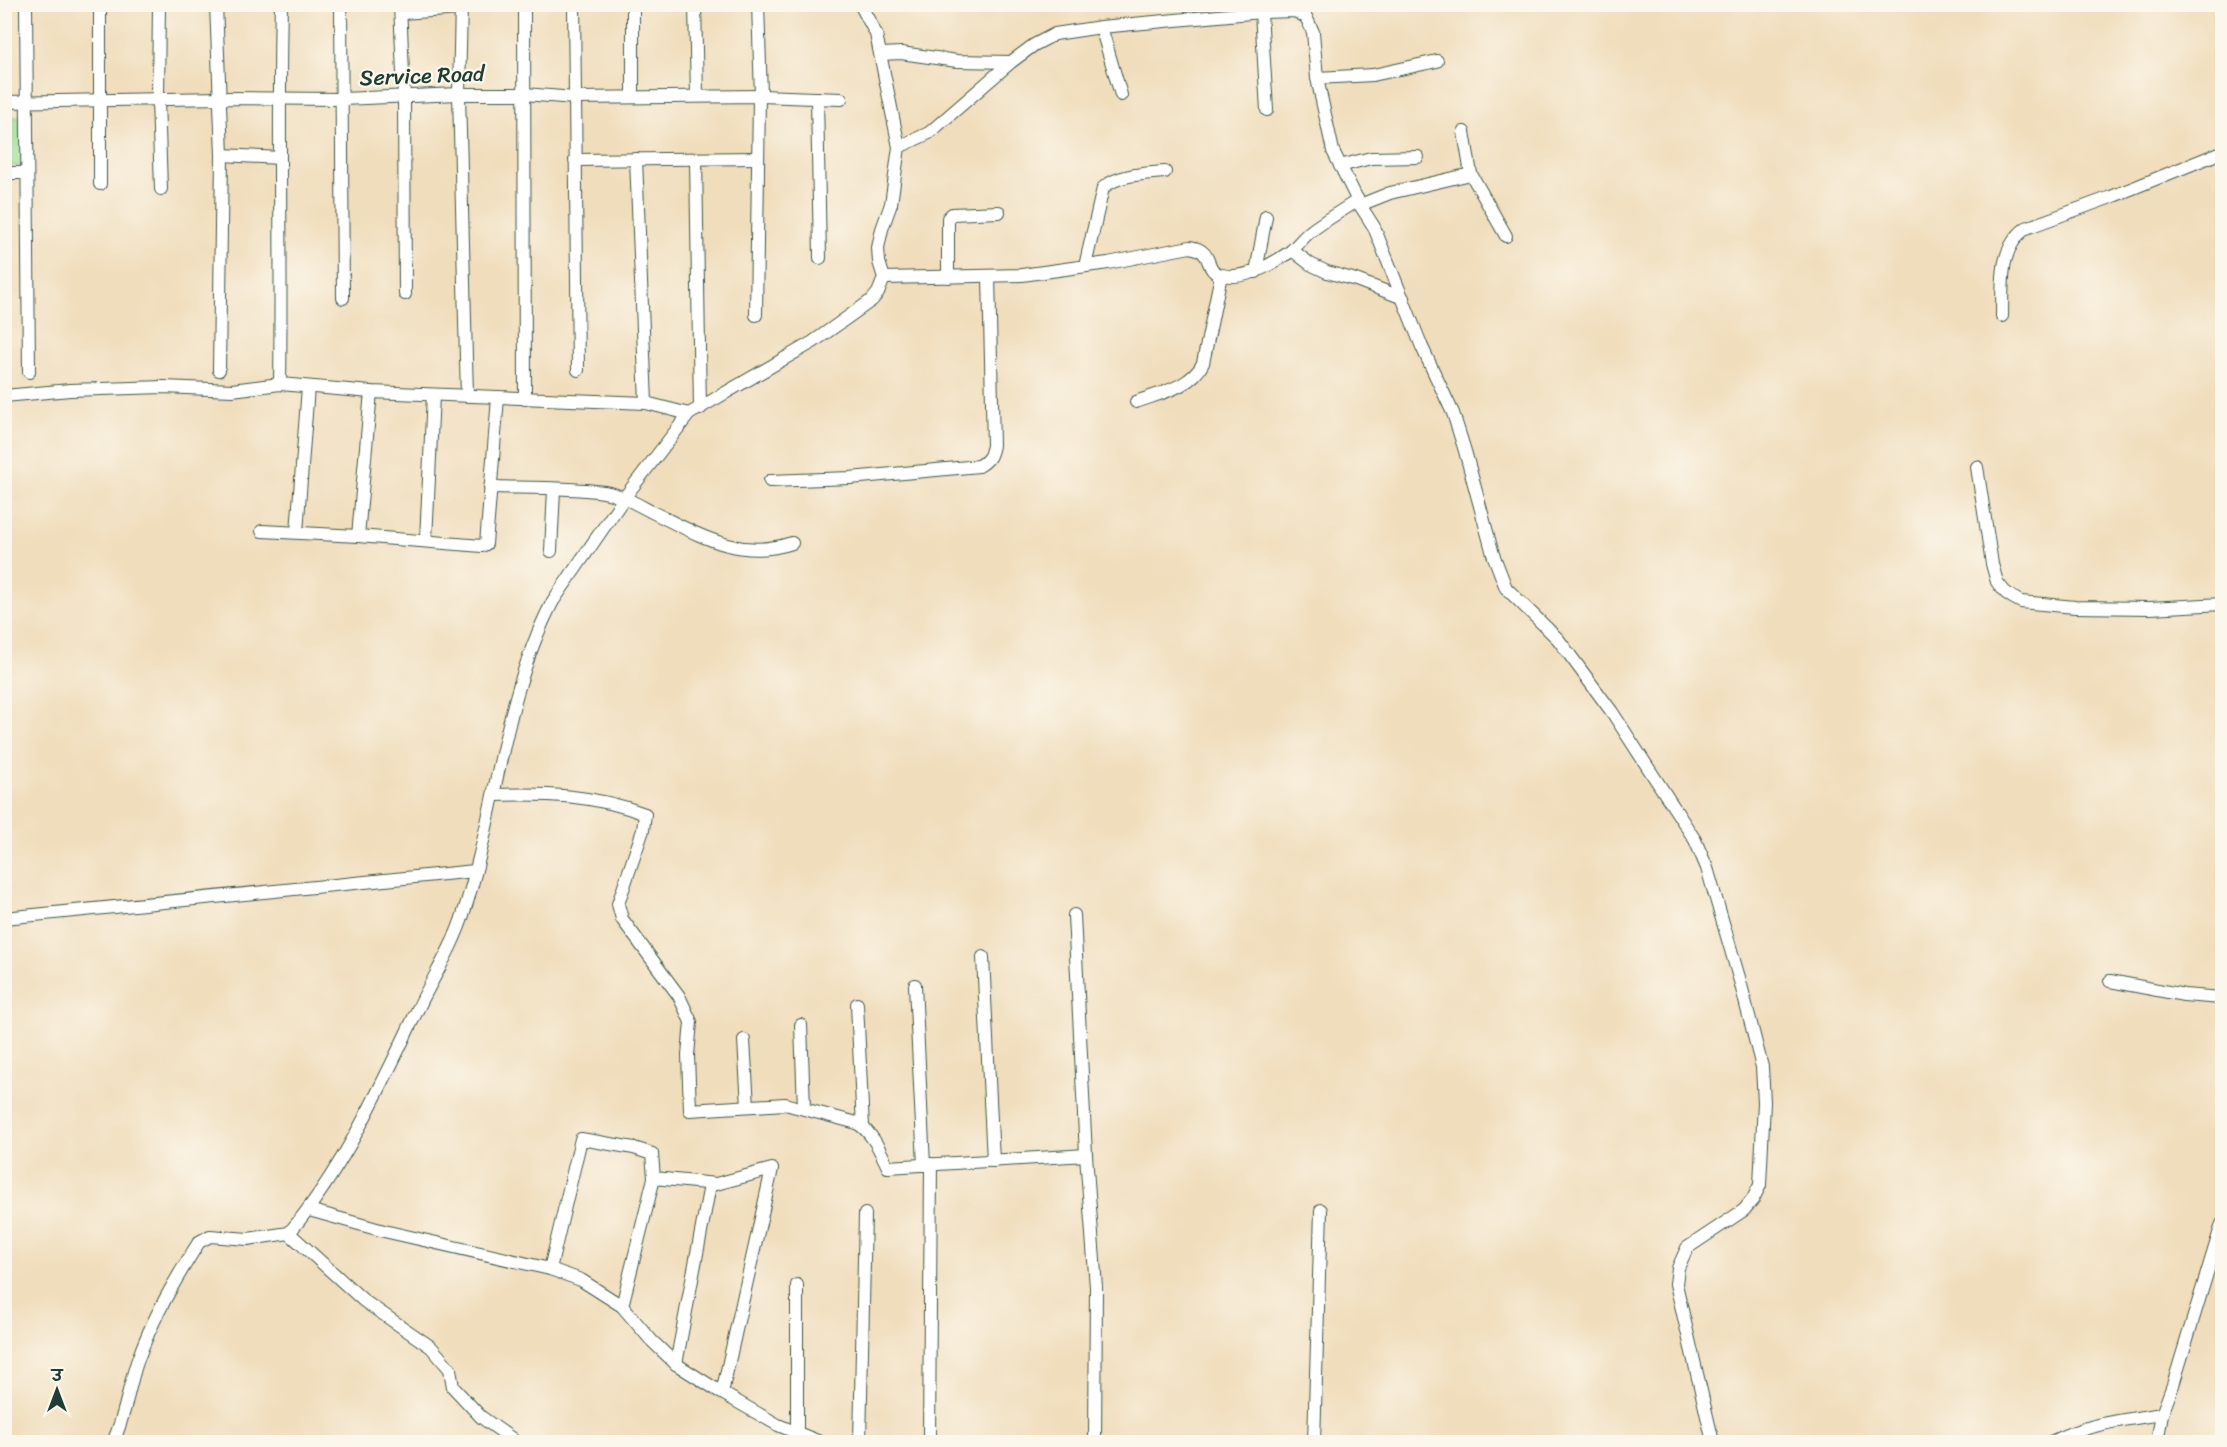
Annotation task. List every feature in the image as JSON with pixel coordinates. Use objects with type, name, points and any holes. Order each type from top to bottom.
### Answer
[{"type":"street","points":[[26,4],[29,372]]},
{"type":"street","points":[[100,4],[100,184]]},
{"type":"street","points":[[159,4],[158,99],[161,189]]},
{"type":"street","points":[[216,4],[222,155],[219,370]]},
{"type":"street","points":[[280,384],[281,4]]},
{"type":"street","points":[[341,4],[343,298]]},
{"type":"street","points":[[524,4],[525,399]]},
{"type":"street","points":[[574,4],[578,370]]},
{"type":"street","points":[[633,4],[633,97]]},
{"type":"street","points":[[695,4],[697,96]]},
{"type":"street","points":[[756,315],[760,96],[759,4]]},
{"type":"street","points":[[113,1443],[119,1431],[137,1362],[157,1313],[199,1242],[210,1236],[249,1239],[289,1233],[309,1210],[354,1138],[381,1089],[463,916],[494,795],[513,702],[543,618],[553,601],[624,498],[694,411],[813,342],[872,300],[878,293],[884,278],[878,248],[891,204],[899,147],[882,54],[876,34],[860,4]]},
{"type":"street","points":[[405,294],[401,9],[461,7],[459,94],[467,396]]},
{"type":"street","points":[[899,147],[928,133],[1011,62],[1034,45],[1055,34],[1101,27],[1295,8],[1306,17],[1313,32],[1317,78],[1333,151],[1359,203],[1374,227],[1422,347],[1453,413],[1466,451],[1493,554],[1506,588],[1558,639],[1612,712],[1695,840],[1707,868],[1740,981],[1762,1075],[1764,1102],[1760,1185],[1744,1210],[1687,1248],[1678,1268],[1676,1284],[1713,1443]]},
{"type":"street","points":[[1261,12],[1267,110]]},
{"type":"street","points":[[1101,27],[1121,94]]},
{"type":"street","points":[[882,54],[901,52],[957,61],[1011,62]]},
{"type":"street","points":[[1317,78],[1373,75],[1437,61]]},
{"type":"street","name":"Service Road","points":[[4,102],[221,98],[342,99],[459,94],[524,94],[575,98],[760,96],[841,99]]},
{"type":"street","points":[[817,98],[820,258]]},
{"type":"street","points":[[1464,132],[1471,174],[1506,236]]},
{"type":"street","points":[[2002,316],[2004,257],[2018,234],[2026,228],[2223,152]]},
{"type":"street","points":[[222,155],[280,158]]},
{"type":"street","points":[[1340,166],[1371,158],[1418,157]]},
{"type":"street","points":[[575,160],[758,158]]},
{"type":"street","points":[[636,159],[646,403]]},
{"type":"street","points":[[694,411],[696,159]]},
{"type":"street","points":[[1085,266],[1102,188],[1124,177],[1165,171]]},
{"type":"street","points":[[4,173],[27,173]]},
{"type":"street","points":[[884,278],[1022,275],[1190,247],[1204,252],[1211,269],[1221,275],[1256,272],[1292,250],[1310,232],[1359,203],[1390,193],[1471,174]]},
{"type":"street","points":[[948,277],[946,226],[948,218],[952,214],[999,212]]},
{"type":"street","points":[[1256,272],[1266,216]]},
{"type":"street","points":[[1292,250],[1310,264],[1326,272],[1356,280],[1403,298]]},
{"type":"street","points":[[1136,402],[1183,384],[1200,370],[1221,275]]},
{"type":"street","points":[[770,481],[850,478],[979,466],[985,462],[991,456],[993,445],[990,276]]},
{"type":"street","points":[[4,396],[70,390],[164,387],[232,390],[280,384],[371,392],[646,403],[694,411]]},
{"type":"street","points":[[297,532],[308,387]]},
{"type":"street","points":[[358,536],[371,392]]},
{"type":"street","points":[[426,540],[433,395]]},
{"type":"street","points":[[262,531],[426,540],[482,546],[486,544],[498,398]]},
{"type":"street","points":[[1977,467],[1992,564],[1997,582],[2012,597],[2021,602],[2075,607],[2150,608],[2223,604]]},
{"type":"street","points":[[490,487],[604,492],[624,498],[729,546],[755,550],[774,549],[792,543]]},
{"type":"street","points":[[551,550],[554,490]]},
{"type":"street","points":[[494,795],[579,796],[624,806],[645,814],[643,830],[618,904],[621,919],[679,996],[691,1022],[688,1055],[690,1110],[785,1104],[857,1123],[875,1141],[888,1167],[1086,1155]]},
{"type":"street","points":[[4,918],[475,871]]},
{"type":"street","points":[[1074,915],[1086,1155],[1096,1287],[1095,1443]]},
{"type":"street","points":[[983,957],[993,1161]]},
{"type":"street","points":[[2110,981],[2184,995],[2223,998]]},
{"type":"street","points":[[915,985],[927,1165],[929,1443]]},
{"type":"street","points":[[857,1004],[863,1127]]},
{"type":"street","points":[[801,1025],[804,1108]]},
{"type":"street","points":[[744,1040],[748,1106]]},
{"type":"street","points":[[550,1269],[581,1139],[634,1148],[652,1154],[654,1178],[622,1306]]},
{"type":"street","points":[[654,1178],[710,1185],[772,1169],[722,1393]]},
{"type":"street","points":[[676,1364],[710,1185]]},
{"type":"street","points":[[309,1210],[384,1231],[550,1269],[581,1280],[622,1306],[651,1340],[676,1364],[778,1425],[820,1443]]},
{"type":"street","points":[[1314,1443],[1321,1210]]},
{"type":"street","points":[[860,1443],[865,1214]]},
{"type":"street","points":[[2157,1443],[2162,1414],[2223,1224]]},
{"type":"street","points":[[289,1233],[364,1301],[431,1347],[450,1369],[453,1387],[481,1417],[512,1439]]},
{"type":"street","points":[[797,1285],[797,1432]]},
{"type":"street","points":[[2051,1443],[2068,1434],[2103,1422],[2162,1414]]},
{"type":"green space","points":[[4,117],[24,117],[24,166],[5,166]]}]
